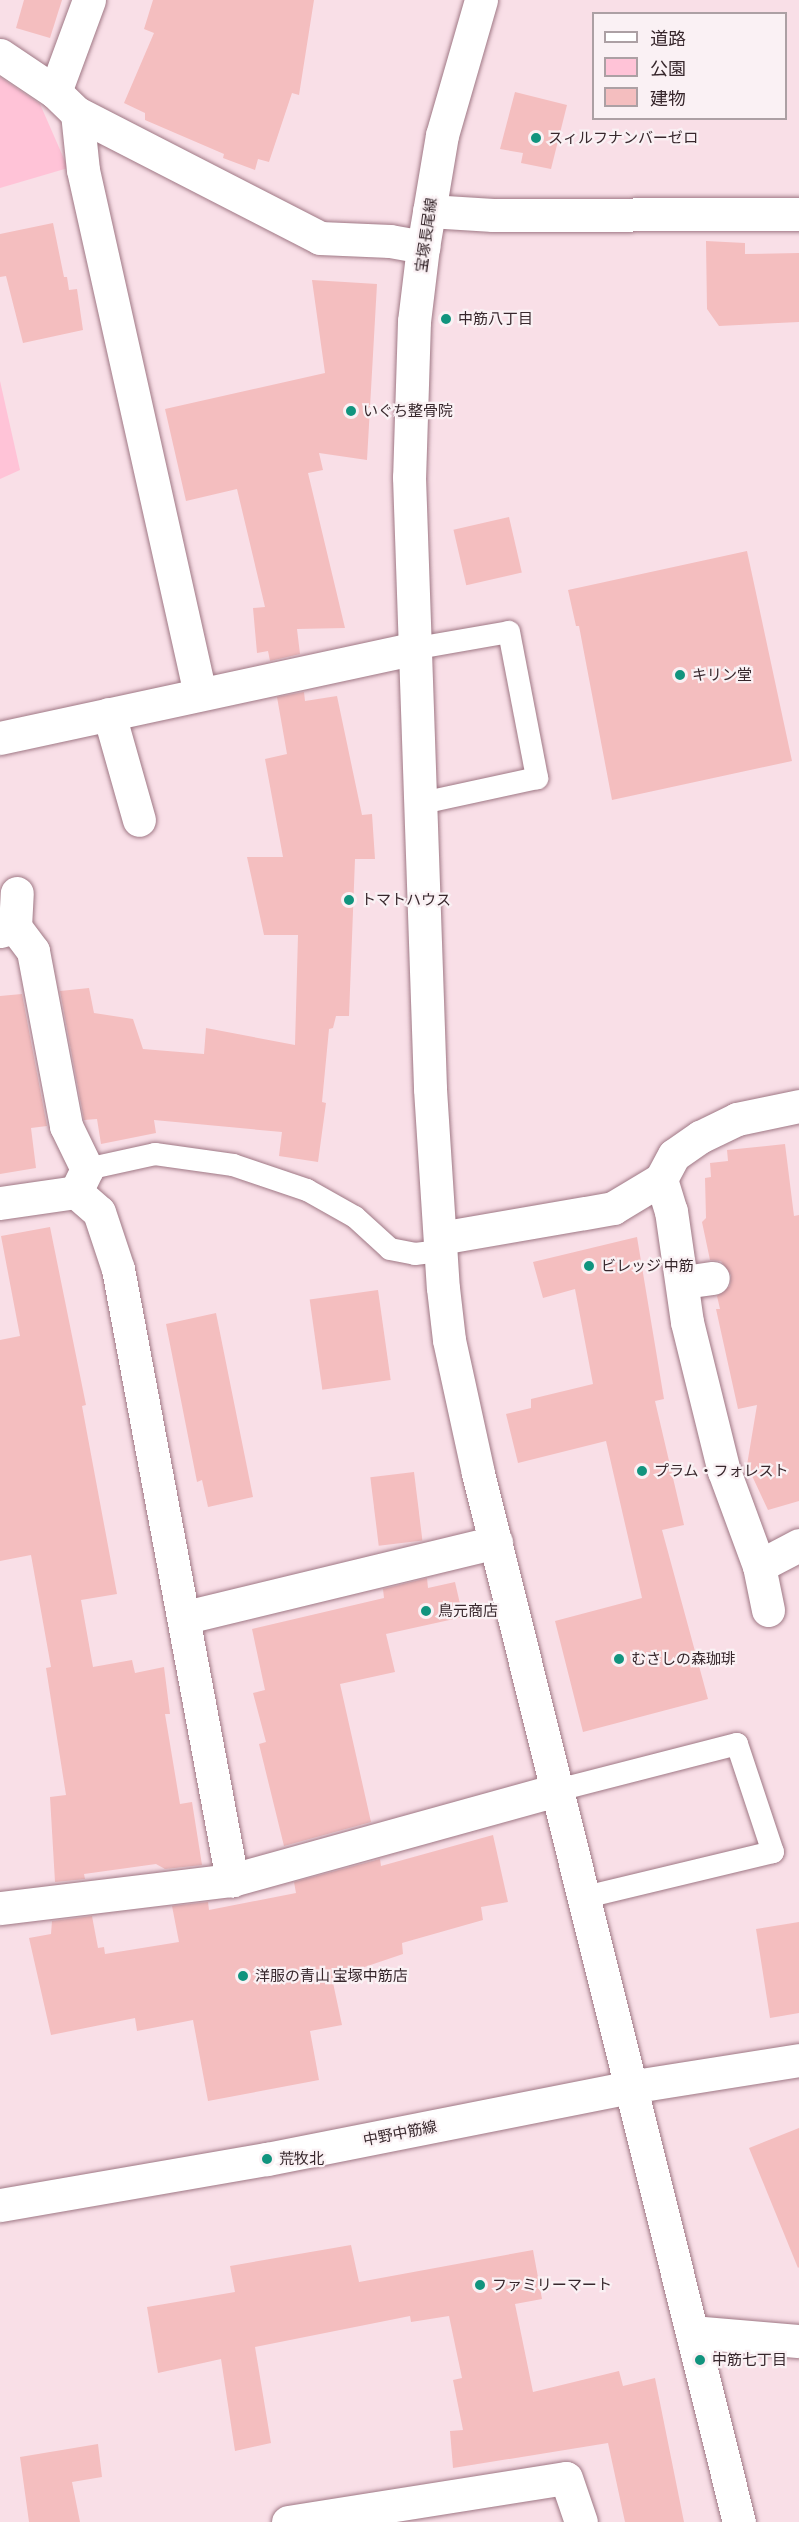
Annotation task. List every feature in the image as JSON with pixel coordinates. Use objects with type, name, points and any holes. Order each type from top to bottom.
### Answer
[{"type":"street","points":[[89,0],[66,103],[84,170],[200,694]]},
{"type":"street","name":"宝塚長尾線","points":[[481,0],[442,135],[423,247],[414,321],[409,477],[412,649],[441,1244],[456,1378],[554,1791],[693,2332],[739,2522]]},
{"type":"street","points":[[0,55],[66,103],[320,238],[390,241],[423,247]]},
{"type":"street","points":[[429,211],[493,215],[799,214]]},
{"type":"street","points":[[0,738],[412,649]]},
{"type":"street","points":[[109,714],[139,820]]},
{"type":"street","points":[[17,893],[8,929],[33,951],[66,1126],[81,1180],[99,1212],[118,1269],[186,1617],[232,1880]]},
{"type":"street","points":[[441,1244],[613,1208],[661,1179],[674,1155],[700,1137],[737,1119],[799,1106]]},
{"type":"street","points":[[661,1179],[671,1211],[699,1280],[687,1322],[731,1435],[724,1471],[759,1566],[768,1610]]},
{"type":"street","points":[[0,1203],[81,1180]]},
{"type":"street","points":[[186,1617],[496,1542]]},
{"type":"street","points":[[759,1566],[799,1545]]},
{"type":"street","points":[[0,1908],[232,1880],[554,1791]]},
{"type":"street","name":"中野中筋線","points":[[0,2205],[267,2159],[629,2087],[799,2060]]},
{"type":"street","points":[[693,2332],[799,2341]]},
{"type":"street","points":[[288,2522],[566,2478],[581,2522]]},
{"type":"lane","points":[[412,649],[509,632],[537,778],[418,804]]},
{"type":"lane","points":[[81,1180],[155,1154],[233,1165],[307,1190],[355,1217],[390,1249],[415,1254],[441,1244]]},
{"type":"lane","points":[[554,1791],[737,1744],[773,1852],[581,1898]]},
{"type":"green space","points":[[0,77],[40,104],[68,168],[0,188]]},
{"type":"green space","points":[[0,381],[20,470],[0,479]]},
{"type":"building","points":[[24,0],[62,0],[50,38],[16,28]]},
{"type":"building","points":[[153,0],[314,0],[299,95],[292,93],[269,162],[258,159],[255,170],[223,158],[224,154],[145,120],[145,113],[124,103],[154,33],[144,29]]},
{"type":"building","points":[[515,92],[567,105],[551,169],[521,163],[523,153],[500,149]]},
{"type":"building","points":[[53,223],[64,277],[67,277],[69,290],[77,289],[83,330],[23,343],[6,276],[0,277],[0,234]]},
{"type":"building","points":[[706,241],[745,243],[745,254],[799,253],[799,322],[719,326],[707,309]]},
{"type":"building","points":[[312,280],[377,284],[367,460],[319,453],[323,470],[308,473],[345,628],[297,629],[300,654],[270,661],[268,651],[257,653],[253,608],[265,607],[237,489],[186,501],[165,409],[325,373]]},
{"type":"building","points":[[509,517],[522,573],[466,585],[453,530]]},
{"type":"building","name":"キリン堂","points":[[747,551],[792,761],[612,800],[579,626],[576,626],[568,590]]},
{"type":"building","points":[[304,692],[305,701],[337,696],[362,815],[372,814],[375,859],[355,859],[349,1016],[336,1016],[333,1028],[329,1029],[322,1102],[326,1103],[318,1162],[279,1156],[282,1132],[154,1120],[156,1133],[101,1144],[97,1119],[84,1120],[60,991],[89,988],[94,1013],[133,1019],[143,1049],[204,1054],[206,1028],[295,1045],[298,935],[264,935],[247,857],[283,857],[265,759],[287,754],[277,697]]},
{"type":"building","points":[[22,994],[47,1126],[31,1128],[36,1168],[0,1174],[0,996]]},
{"type":"building","points":[[785,1144],[794,1216],[799,1215],[799,1501],[768,1510],[747,1465],[757,1405],[738,1409],[716,1309],[720,1309],[717,1296],[730,1286],[731,1275],[721,1261],[710,1260],[702,1222],[706,1218],[705,1178],[711,1177],[710,1163],[728,1161],[727,1150]]},
{"type":"building","points":[[50,1227],[86,1405],[82,1406],[117,1594],[81,1600],[93,1667],[132,1660],[135,1673],[164,1667],[170,1714],[165,1714],[180,1804],[192,1802],[202,1865],[165,1869],[156,1864],[84,1874],[85,1879],[55,1882],[50,1797],[66,1795],[46,1668],[51,1667],[31,1555],[0,1561],[0,1340],[20,1336],[1,1236]]},
{"type":"building","points":[[637,1237],[664,1399],[655,1401],[684,1525],[662,1530],[708,1699],[583,1732],[555,1621],[642,1598],[606,1441],[518,1463],[506,1414],[531,1408],[531,1399],[593,1384],[575,1289],[543,1298],[533,1262]]},
{"type":"building","points":[[378,1290],[391,1380],[322,1390],[310,1300]]},
{"type":"building","points":[[216,1313],[253,1497],[208,1507],[202,1480],[197,1482],[166,1324]]},
{"type":"building","points":[[414,1472],[422,1540],[379,1546],[370,1477]]},
{"type":"building","points":[[427,1578],[428,1588],[455,1582],[463,1617],[386,1634],[395,1672],[340,1684],[371,1822],[284,1846],[259,1744],[266,1742],[253,1693],[265,1690],[252,1629],[384,1598],[383,1589]]},
{"type":"building","points":[[493,1835],[508,1902],[481,1907],[483,1920],[402,1943],[403,1954],[332,1978],[342,2025],[310,2031],[319,2080],[208,2101],[193,2020],[137,2031],[135,2018],[51,2035],[29,1938],[51,1934],[52,1921],[92,1916],[98,1948],[104,1947],[105,1954],[179,1942],[172,1906],[208,1902],[209,1910],[296,1893],[294,1882],[380,1859],[381,1866]]},
{"type":"building","points":[[799,1922],[799,2013],[770,2018],[756,1929]]},
{"type":"building","points":[[799,2128],[799,2267],[798,2268],[749,2148]]},
{"type":"building","points":[[351,2245],[359,2282],[533,2250],[542,2299],[515,2304],[533,2392],[619,2371],[623,2386],[655,2378],[684,2522],[625,2522],[608,2443],[453,2468],[450,2431],[463,2430],[453,2380],[462,2378],[449,2316],[411,2322],[410,2316],[255,2347],[271,2443],[235,2451],[221,2359],[158,2373],[147,2307],[235,2292],[230,2266]]},
{"type":"building","points":[[98,2444],[102,2477],[72,2482],[80,2522],[29,2522],[20,2457]]},
{"type":"place","name":"スィルフナンバーゼロ","points":[[536,138]]},
{"type":"place","name":"中筋八丁目","points":[[446,319]]},
{"type":"place","name":"いぐち整骨院","points":[[351,411]]},
{"type":"place","name":"キリン堂","points":[[680,675]]},
{"type":"place","name":"トマトハウス","points":[[349,900]]},
{"type":"place","name":"ビレッジ 中筋","points":[[589,1266]]},
{"type":"place","name":"プラム・フォレスト","points":[[642,1471]]},
{"type":"place","name":"鳥元商店","points":[[426,1611]]},
{"type":"place","name":"むさしの森珈琲","points":[[619,1659]]},
{"type":"place","name":"洋服の青山 宝塚中筋店","points":[[243,1976]]},
{"type":"place","name":"荒牧北","points":[[267,2159]]},
{"type":"place","name":"ファミリーマート","points":[[480,2285]]},
{"type":"place","name":"中筋七丁目","points":[[700,2360]]}]
